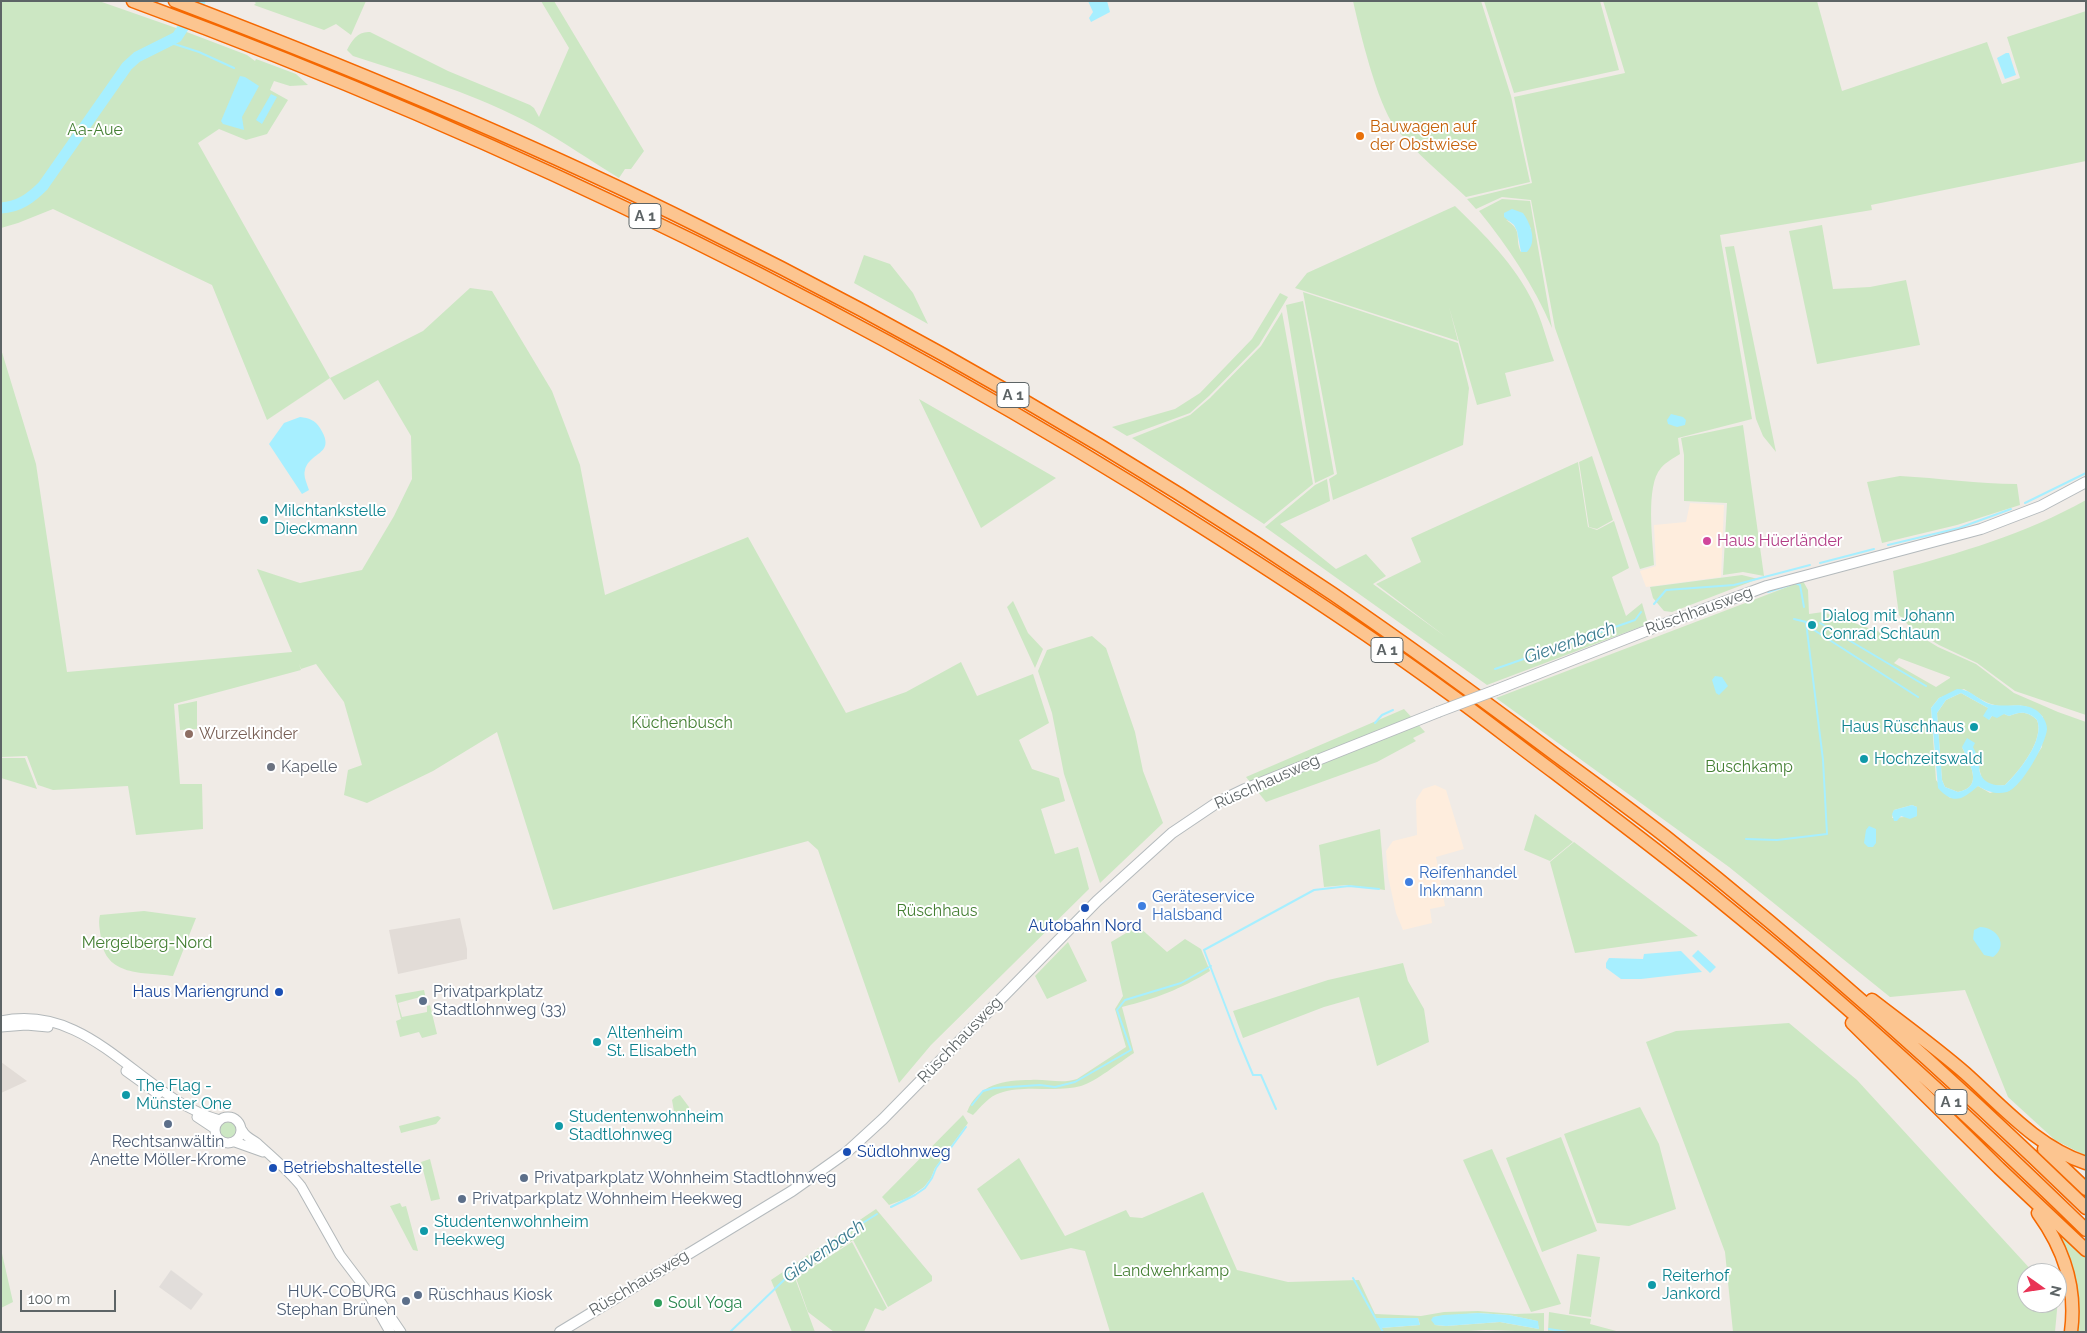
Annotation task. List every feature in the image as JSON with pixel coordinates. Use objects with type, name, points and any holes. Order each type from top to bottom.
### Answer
[{"type":"highway","name":"A 1","points":[[133,1],[236,39],[435,120],[530,162],[664,226],[840,315],[1038,426],[1117,473],[1254,560],[1443,689],[1658,851],[1813,978],[1920,1073],[2086,1230]]},
{"type":"highway","name":"A 1","points":[[175,1],[441,107],[618,187],[838,297],[1045,413],[1270,553],[1451,676],[1662,834],[1816,961],[1922,1054],[2086,1208]]},
{"type":"highway","points":[[1816,961],[1827,964],[1964,1072],[2086,1189]]},
{"type":"highway","points":[[1813,978],[1820,993],[2086,1250]]},
{"type":"highway","points":[[2018,1122],[2051,1147],[2086,1163]]},
{"type":"highway","points":[[1999,1168],[2035,1208],[2054,1236],[2063,1254],[2072,1296],[2071,1332]]},
{"type":"main road","name":"Rüschhausweg","points":[[560,1332],[792,1191],[847,1152],[883,1119],[1097,902],[1155,846],[1218,802],[1270,778],[1656,626],[1760,588],[1981,529],[2041,506],[2086,482]]},
{"type":"street","points":[[1,1021],[38,1020],[79,1031],[179,1101],[220,1120]]},
{"type":"street","points":[[1,1027],[39,1026],[74,1036],[97,1049],[166,1099],[215,1129]]},
{"type":"street","points":[[267,1154],[248,1145],[222,1142],[217,1137],[215,1129],[220,1120],[227,1117],[234,1118],[240,1123],[242,1130],[293,1176],[301,1186],[340,1255],[365,1288],[390,1332]]},
{"type":"street","points":[[235,1142],[240,1137],[242,1130]]},
{"type":"street","points":[[365,1288],[380,1301],[401,1332]]},
{"type":"shaded area","points":[[1690,503],[1724,505],[1721,577],[1646,587],[1640,571],[1656,566],[1654,525],[1686,522]]},
{"type":"shaded area","points":[[1435,785],[1446,790],[1464,849],[1436,857],[1445,906],[1430,909],[1432,923],[1403,930],[1396,913],[1388,876],[1386,851],[1393,841],[1417,835],[1416,800],[1423,789]]},
{"type":"shaded area","points":[[460,918],[467,949],[467,959],[398,974],[389,930]]},
{"type":"shaded area","points":[[1,1062],[27,1081],[1,1093]]},
{"type":"shaded area","points":[[171,1270],[203,1294],[191,1310],[159,1287]]},
{"type":"green space","name":"Aa-Aue","points":[[1,1],[99,1],[179,29],[196,1],[201,1],[184,31],[247,55],[255,61],[256,59],[296,74],[308,85],[290,86],[274,81],[270,90],[288,100],[267,134],[246,140],[219,129],[198,143],[330,378],[267,420],[212,285],[53,209],[1,228]]},
{"type":"green space","points":[[253,1],[366,1],[351,35],[336,24],[324,30],[254,5],[256,3]]},
{"type":"green space","points":[[541,1],[554,1],[644,151],[631,169],[625,169],[619,178],[546,132],[513,115],[446,87],[353,56],[347,50],[356,37],[362,33],[370,32],[448,71],[530,105],[539,117],[569,48]]},
{"type":"green space","points":[[1353,1],[1481,1],[1511,96],[1530,182],[1466,197],[1411,146],[1395,127],[1382,102],[1370,67]]},
{"type":"green space","points":[[1484,1],[1600,1],[1619,70],[1514,93]]},
{"type":"green space","points":[[1603,1],[1817,1],[1842,91],[1987,42],[2002,84],[2020,78],[2007,37],[2086,11],[2086,161],[1871,205],[1872,210],[1720,235],[1752,419],[1678,438],[1680,454],[1661,468],[1656,476],[1653,487],[1651,514],[1654,565],[1640,569],[1555,328],[1531,200],[1502,197],[1476,209],[1467,199],[1532,183],[1514,97],[1625,73]]},
{"type":"green space","points":[[1502,199],[1530,201],[1552,328],[1537,296],[1520,267],[1479,211]],"holes":[[[1506,220],[1531,228],[1521,252],[1517,231]]]},
{"type":"green space","points":[[1455,206],[1488,239],[1526,288],[1542,324],[1554,361],[1505,373],[1511,396],[1477,405],[1449,307],[1458,341],[1295,288],[1307,273]]},
{"type":"green space","points":[[1822,225],[1833,289],[1870,287],[1906,280],[1920,345],[1817,364],[1789,231]]},
{"type":"green space","points":[[1734,246],[1776,452],[1763,436],[1756,419],[1725,247]]},
{"type":"green space","points":[[864,255],[890,264],[913,293],[928,324],[854,283]]},
{"type":"green space","name":"Küchenbusch","points":[[470,288],[492,291],[552,391],[580,465],[605,595],[748,537],[846,713],[906,692],[961,662],[977,696],[1033,674],[1049,723],[1019,740],[1032,769],[1059,778],[1065,801],[1041,809],[1055,854],[1078,847],[1089,889],[931,1045],[899,1083],[818,850],[808,841],[553,910],[497,732],[433,771],[367,803],[344,795],[348,770],[362,765],[344,702],[316,664],[301,669],[299,664],[301,670],[174,704],[180,784],[202,784],[203,829],[136,835],[128,786],[53,790],[38,785],[27,756],[1,757],[1,349],[36,464],[67,672],[292,652],[257,569],[300,583],[362,570],[394,516],[412,479],[411,436],[378,380],[344,400],[330,378],[423,331]]},
{"type":"green space","points":[[1303,292],[1458,343],[1469,388],[1463,445],[1333,500],[1329,479],[1337,474]]},
{"type":"green space","points":[[1280,293],[1288,297],[1259,345],[1190,413],[1127,436],[1112,427],[1175,409],[1200,393],[1252,339]]},
{"type":"green space","points":[[1303,301],[1334,474],[1315,483],[1286,305]]},
{"type":"green space","points":[[1282,312],[1313,484],[1264,524],[1132,438],[1190,415],[1210,398],[1261,346]]},
{"type":"green space","points":[[919,399],[1056,478],[981,528]]},
{"type":"green space","points":[[1743,425],[1764,576],[1743,572],[1723,575],[1727,503],[1684,501],[1684,455],[1681,438]]},
{"type":"green space","points":[[1592,456],[1613,520],[1597,529],[1589,527],[1579,462]]},
{"type":"green space","points":[[1578,462],[1588,527],[1597,530],[1614,521],[1629,568],[1612,577],[1626,616],[1642,603],[1648,624],[1487,685],[1265,527],[1315,485],[1327,479],[1330,501],[1280,524],[1336,569],[1366,554],[1386,576],[1373,584],[1446,637],[1376,584],[1421,562],[1411,538]]},
{"type":"green space","points":[[1900,476],[2017,484],[2020,505],[1957,525],[1882,543],[1867,482]]},
{"type":"green space","points":[[2086,500],[2086,715],[2015,691],[1977,663],[1939,645],[1911,628],[1899,615],[1893,571],[1967,550],[2016,533]]},
{"type":"green space","points":[[1742,575],[1758,579],[1672,612],[1664,611],[1653,598],[1650,587]]},
{"type":"green space","name":"Buschkamp","points":[[1803,581],[1808,590],[1809,614],[1823,612],[1894,637],[1910,630],[1938,647],[1976,664],[2014,693],[2086,722],[2086,1156],[2055,1140],[2008,1097],[1965,990],[1890,997],[1729,867],[1496,698]],"holes":[[[1899,658],[1950,677],[1950,678],[1936,687],[1894,663]],[[1964,689],[1991,704],[1998,706],[2022,706],[2035,711],[2043,717],[2042,747],[2016,785],[1990,793],[1978,786],[1950,798],[1936,780],[1931,708],[1939,698]],[[1912,805],[1917,807],[1917,816],[1892,818],[1894,810]]]},
{"type":"green space","points":[[1013,601],[1028,633],[1043,649],[1035,668],[1007,607]]},
{"type":"green space","points":[[1092,636],[1106,648],[1135,732],[1143,771],[1163,823],[1100,883],[1064,774],[1052,713],[1038,671],[1047,650]]},
{"type":"green space","points":[[1961,693],[1988,708],[1989,720],[1992,716],[2027,713],[2037,720],[2038,728],[2034,745],[2023,764],[2005,785],[1995,786],[1984,782],[1974,758],[1962,747],[1973,774],[1971,785],[1958,792],[1945,787],[1942,780],[1937,713],[1946,700]]},
{"type":"green space","points":[[197,701],[197,729],[180,730],[178,705]]},
{"type":"green space","points":[[1404,709],[1425,732],[1413,738],[1416,741],[1377,762],[1266,802],[1246,777]]},
{"type":"green space","points":[[1,758],[25,758],[37,789],[1,778]]},
{"type":"green space","points":[[1535,814],[1573,842],[1550,861],[1524,850]]},
{"type":"green space","points":[[1380,829],[1385,890],[1347,885],[1324,887],[1319,845]]},
{"type":"green space","points":[[1574,842],[1698,936],[1575,953],[1550,862]]},
{"type":"green space","name":"Mergelberg-Nord","points":[[144,911],[196,918],[173,976],[138,973],[127,970],[110,960],[104,951],[99,926],[100,915]]},
{"type":"green space","points":[[1138,926],[1167,952],[1185,939],[1201,949],[1210,971],[1168,993],[1122,1007],[1134,1053],[1087,1084],[1061,1089],[1010,1090],[992,1097],[973,1115],[967,1112],[978,1095],[993,1086],[1021,1080],[1060,1081],[1077,1079],[1126,1047],[1115,1009],[1123,996],[1111,942]]},
{"type":"green space","points":[[1068,942],[1087,981],[1047,999],[1035,976]]},
{"type":"green space","points":[[1403,963],[1408,981],[1424,1009],[1429,1042],[1377,1066],[1359,997],[1324,1007],[1243,1038],[1233,1011],[1328,980]]},
{"type":"green space","points":[[424,990],[426,999],[424,996],[398,1003],[402,1017],[427,1012],[427,1006],[430,1005],[437,1034],[422,1038],[419,1032],[400,1037],[396,1021],[401,1019],[395,995]]},
{"type":"green space","points":[[1789,1023],[1857,1080],[2025,1263],[2017,1263],[2017,1313],[2057,1313],[2055,1332],[1733,1332],[1725,1252],[1646,1042],[1676,1031]]},
{"type":"green space","points":[[680,1095],[689,1107],[688,1112],[684,1116],[675,1117],[672,1100]]},
{"type":"green space","points":[[1640,1107],[1659,1144],[1676,1209],[1629,1226],[1597,1223],[1564,1134]]},
{"type":"green space","points":[[963,1115],[968,1123],[935,1168],[931,1178],[924,1187],[908,1198],[889,1205],[882,1197]]},
{"type":"green space","points":[[438,1116],[441,1118],[436,1124],[401,1133],[399,1126]]},
{"type":"green space","points":[[225,1122],[231,1122],[236,1127],[234,1136],[225,1138],[220,1133],[220,1127]]},
{"type":"green space","points":[[1561,1137],[1597,1231],[1542,1252],[1506,1158]]},
{"type":"green space","points":[[1492,1149],[1561,1304],[1531,1312],[1463,1160]]},
{"type":"green space","name":"Landwehrkamp","points":[[1019,1158],[1065,1236],[1126,1210],[1130,1217],[1142,1218],[1203,1192],[1237,1270],[1288,1282],[1359,1280],[1375,1314],[1421,1316],[1444,1312],[1478,1311],[1515,1314],[1544,1313],[1544,1332],[1486,1330],[1452,1332],[1110,1332],[1085,1251],[1071,1248],[1021,1260],[977,1189]],"holes":[[[1478,1313],[1509,1315],[1537,1321],[1539,1329],[1500,1322],[1446,1326],[1435,1325],[1433,1317]],[[1418,1318],[1420,1325],[1381,1328],[1375,1319]]]},
{"type":"green space","points":[[430,1159],[440,1199],[431,1201],[421,1162]]},
{"type":"green space","points":[[400,1203],[402,1207],[406,1206],[418,1251],[413,1250],[390,1206]]},
{"type":"green space","points":[[876,1209],[932,1276],[932,1281],[888,1307],[853,1240],[795,1278],[815,1332],[792,1332],[771,1280]]},
{"type":"green space","points":[[2045,1216],[2086,1256],[2086,1332],[2073,1332],[2075,1310],[2067,1285],[2067,1263],[2060,1263]]},
{"type":"green space","points":[[852,1242],[887,1308],[883,1311],[875,1308],[864,1332],[834,1332],[808,1312],[796,1278]]},
{"type":"green space","points":[[1,1249],[13,1302],[1,1308]]},
{"type":"green space","points":[[1577,1254],[1600,1257],[1591,1317],[1569,1314]]},
{"type":"green space","points":[[1549,1312],[1591,1319],[1590,1324],[1620,1332],[1548,1331]]},
{"type":"water","points":[[1088,1],[1107,1],[1110,12],[1091,22],[1089,18],[1093,12]]},
{"type":"water","points":[[2009,53],[2016,75],[2005,79],[1997,58]]},
{"type":"water","points":[[240,76],[259,86],[242,117],[244,130],[223,124],[221,121]]},
{"type":"water","points":[[271,94],[277,97],[262,124],[256,120]]},
{"type":"water","points":[[1512,209],[1523,213],[1532,232],[1532,243],[1527,252],[1521,252],[1517,231],[1514,225],[1504,217],[1504,213]]},
{"type":"water","points":[[1671,414],[1683,417],[1686,420],[1685,425],[1677,427],[1668,424],[1667,420]]},
{"type":"water","points":[[300,417],[316,423],[326,443],[321,452],[312,459],[305,470],[304,475],[309,490],[302,494],[269,444],[284,423]]},
{"type":"water","points":[[1715,676],[1722,677],[1728,686],[1719,695],[1716,693],[1712,680]]},
{"type":"water","points":[[1957,689],[1962,689],[1990,704],[2026,706],[2036,710],[2042,716],[2047,729],[2046,736],[2032,765],[2013,789],[2003,793],[1995,793],[1978,786],[1963,797],[1954,799],[1944,794],[1938,788],[1931,708],[1939,698]],"holes":[[[1961,693],[1988,708],[1983,716],[1989,720],[1992,716],[1997,718],[2004,714],[2009,716],[2017,713],[2027,713],[2037,720],[2037,736],[2029,755],[2005,785],[1994,785],[1985,781],[1982,777],[1979,768],[1980,762],[1975,759],[1976,753],[1973,747],[1975,743],[1967,738],[1962,747],[1973,774],[1971,785],[1958,792],[1945,787],[1942,780],[1937,713],[1946,700]]]},
{"type":"water","points":[[1912,805],[1917,807],[1917,816],[1910,819],[1901,816],[1897,821],[1894,821],[1892,814],[1894,810]]},
{"type":"water","points":[[1869,826],[1876,829],[1876,843],[1873,847],[1868,847],[1864,843],[1866,830]]},
{"type":"water","points":[[1980,927],[1996,933],[2001,942],[1998,952],[1993,957],[1984,955],[1973,939],[1974,930]]},
{"type":"water","points":[[1698,950],[1716,967],[1710,973],[1692,956]]},
{"type":"water","points":[[1681,951],[1702,972],[1641,979],[1621,979],[1606,968],[1609,958],[1643,959],[1644,954]]},
{"type":"water","points":[[1478,1313],[1509,1315],[1538,1321],[1539,1329],[1500,1322],[1446,1326],[1435,1325],[1431,1320],[1433,1317],[1443,1315]]},
{"type":"water","points":[[1375,1318],[1418,1318],[1420,1325],[1381,1328]]},
{"type":"waterway","points":[[1,208],[13,206],[24,201],[43,186],[127,66],[137,57],[177,37],[200,1]]},
{"type":"waterway","points":[[168,42],[199,52],[234,68]]},
{"type":"waterway","name":"Gievenbach","points":[[2025,503],[2086,473]]},
{"type":"waterway","name":"Gievenbach","points":[[1888,545],[1959,528],[2011,509]]},
{"type":"waterway","name":"Gievenbach","points":[[1820,563],[1874,549]]},
{"type":"waterway","name":"Gievenbach","points":[[1654,604],[1666,590],[1734,585],[1810,565]]},
{"type":"waterway","points":[[1795,583],[1800,585],[1804,607]]},
{"type":"waterway","points":[[1768,592],[1790,585]]},
{"type":"waterway","name":"Gievenbach","points":[[1495,669],[1635,620],[1641,612]]},
{"type":"waterway","points":[[1746,839],[1777,840],[1827,834],[1823,760],[1806,622],[1794,619]]},
{"type":"waterway","points":[[1820,623],[1926,686]]},
{"type":"waterway","points":[[1814,630],[1918,697]]},
{"type":"waterway","name":"Gievenbach","points":[[1375,723],[1382,715],[1393,710]]},
{"type":"waterway","name":"Gievenbach","points":[[1276,1109],[1261,1075],[1253,1075],[1204,950],[1314,890],[1349,886],[1379,889]]},
{"type":"waterway","name":"Gievenbach","points":[[972,1105],[983,1091],[994,1088],[1040,1085],[1055,1087],[1075,1082],[1131,1050],[1117,1010],[1125,1000],[1181,983],[1211,966]]},
{"type":"waterway","name":"Gievenbach","points":[[891,1207],[925,1188],[936,1168],[966,1127]]},
{"type":"waterway","name":"Gievenbach","points":[[730,1332],[794,1268],[819,1254],[827,1252],[833,1244],[850,1231],[877,1214]]},
{"type":"waterway","points":[[1353,1278],[1383,1332]]},
{"type":"waterway","points":[[1549,1329],[1568,1332]]},
{"type":"place","name":"Bauwagen auf der Obstwiese","points":[[1360,136]]},
{"type":"place","name":"Milchtankstelle Dieckmann","points":[[264,520]]},
{"type":"place","name":"Haus Hüerländer","points":[[1707,541]]},
{"type":"place","name":"Dialog mit Johann Conrad Schlaun","points":[[1812,625]]},
{"type":"place","name":"Haus Rüschhaus","points":[[1974,727]]},
{"type":"place","name":"Wurzelkinder","points":[[189,734]]},
{"type":"place","name":"Hochzeitswald","points":[[1864,759]]},
{"type":"place","name":"Kapelle","points":[[271,767]]},
{"type":"place","name":"Reifenhandel Inkmann","points":[[1409,882]]},
{"type":"place","name":"Geräteservice Halsband","points":[[1142,906]]},
{"type":"place","name":"Autobahn Nord","points":[[1085,908]]},
{"type":"place","name":"Haus Mariengrund","points":[[279,992]]},
{"type":"place","name":"Privatparkplatz Stadtlohnweg (33)","points":[[423,1001]]},
{"type":"place","name":"Altenheim St. Elisabeth","points":[[597,1042]]},
{"type":"place","name":"The Flag - Münster One","points":[[126,1095]]},
{"type":"place","name":"Rechtsanwältin Anette Möller-Krome","points":[[168,1124]]},
{"type":"place","name":"Studentenwohnheim Stadtlohnweg","points":[[559,1126]]},
{"type":"place","name":"Südlohnweg","points":[[847,1152]]},
{"type":"place","name":"Betriebshaltestelle","points":[[273,1168]]},
{"type":"place","name":"Privatparkplatz Wohnheim Stadtlohnweg","points":[[524,1178]]},
{"type":"place","name":"Privatparkplatz Wohnheim Heekweg","points":[[462,1199]]},
{"type":"place","name":"Studentenwohnheim Heekweg","points":[[424,1231]]},
{"type":"place","name":"Reiterhof Jankord","points":[[1652,1285]]},
{"type":"place","name":"Rüschhaus Kiosk","points":[[418,1295]]},
{"type":"place","name":"HUK-COBURG Stephan Brünen","points":[[406,1301]]},
{"type":"place","name":"Soul Yoga","points":[[658,1303]]},
{"type":"park label","name":"Rüschhaus","points":[[937,911]]}]
